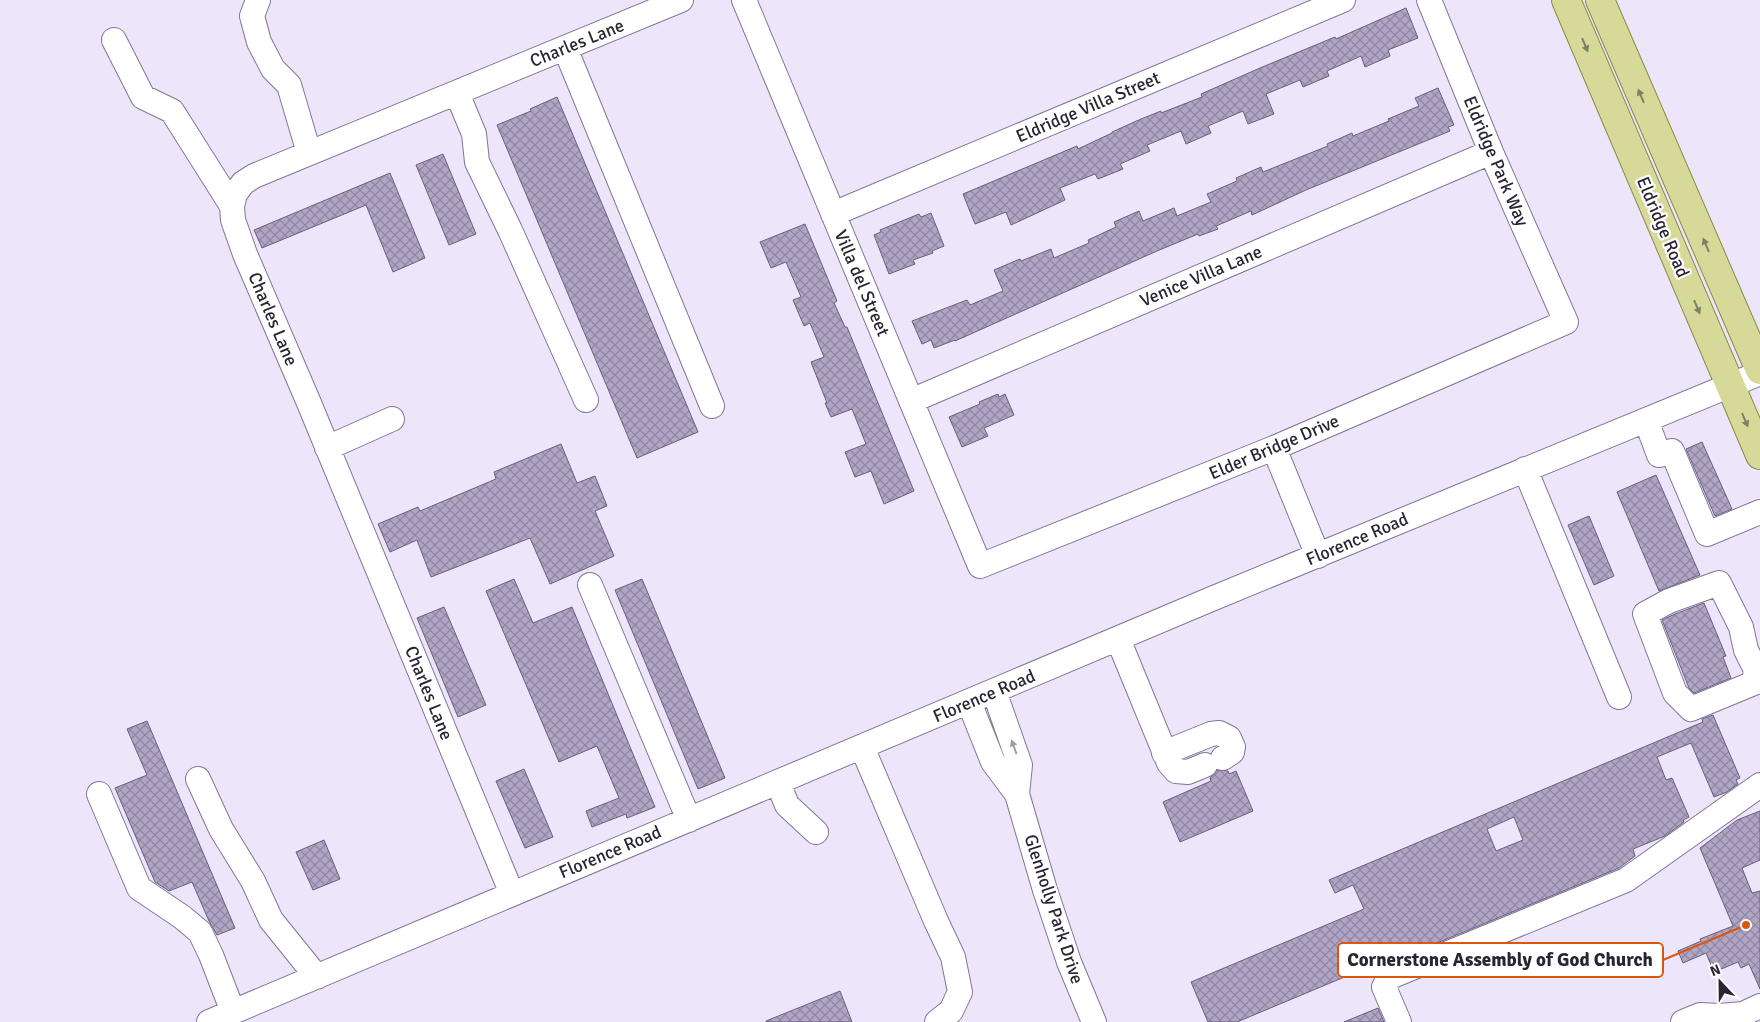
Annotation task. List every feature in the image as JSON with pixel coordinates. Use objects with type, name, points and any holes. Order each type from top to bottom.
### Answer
[{"type":"main road","name":"Eldridge Road","points":[[1566,0],[1760,455]]},
{"type":"main road","name":"Eldridge Road","points":[[1600,0],[1760,372]]},
{"type":"street","points":[[258,0],[252,16],[259,42],[273,69],[289,85],[310,153]]},
{"type":"street","name":"Charles Lane","points":[[512,894],[245,254],[233,220],[232,206],[235,194],[242,183],[254,176],[681,0]]},
{"type":"street","name":"Villa del Street","points":[[744,0],[980,566]]},
{"type":"street","name":"Eldridge Villa Street","points":[[833,214],[1343,0]]},
{"type":"street","name":"Eldridge Park Way","points":[[1429,0],[1491,152],[1566,322]]},
{"type":"street","points":[[114,40],[143,97],[172,112],[232,206]]},
{"type":"street","points":[[565,48],[712,406]]},
{"type":"street","points":[[457,93],[474,134],[477,162],[510,230],[586,400]]},
{"type":"street","name":"Venice Villa Lane","points":[[911,401],[1491,152]]},
{"type":"street","name":"Elder Bridge Drive","points":[[980,566],[1274,448],[1566,322]]},
{"type":"street","name":"Florence Road","points":[[209,1022],[1118,639],[1760,372]]},
{"type":"street","points":[[327,448],[392,419]]},
{"type":"street","points":[[1646,420],[1659,456],[1672,451],[1707,534],[1760,512]]},
{"type":"street","points":[[1274,448],[1318,556]]},
{"type":"street","points":[[1524,470],[1619,697]]},
{"type":"street","points":[[1719,583],[1751,622],[1746,650],[1756,670],[1754,683],[1691,710],[1675,693],[1645,614],[1669,601],[1719,583]]},
{"type":"street","points":[[590,585],[689,820]]},
{"type":"street","points":[[1118,639],[1164,753],[1169,764],[1176,771],[1188,772],[1214,762],[1232,752],[1234,747],[1229,738],[1219,733],[1164,753]]},
{"type":"street","name":"Glenholly Park Drive","points":[[994,691],[1020,765],[1017,794]]},
{"type":"street","name":"Glenholly Park Drive","points":[[969,702],[993,762],[1017,794],[1069,962],[1094,1022]]},
{"type":"street","points":[[862,747],[953,957],[960,992],[951,1011],[937,1022]]},
{"type":"street","points":[[198,780],[221,829],[253,881],[271,920],[317,977]]},
{"type":"street","points":[[778,782],[787,805],[816,832]]},
{"type":"street","points":[[1399,1022],[1384,987],[1390,978],[1626,880],[1760,785]]},
{"type":"street","points":[[99,794],[139,888],[182,917],[200,932],[233,1012]]},
{"type":"street","points":[[1683,1022],[1700,1015],[1743,1014],[1760,1006]]},
{"type":"building","points":[[1406,8],[1418,38],[1388,50],[1390,56],[1365,67],[1361,56],[1327,71],[1329,76],[1303,87],[1300,80],[1266,94],[1274,114],[1248,124],[1243,111],[1208,126],[1211,133],[1186,144],[1181,131],[1147,145],[1150,151],[1120,164],[1123,169],[1098,179],[1095,174],[1060,188],[1065,200],[1011,225],[1006,212],[975,224],[963,194],[1077,146],[1078,149],[1141,119],[1202,97],[1201,94],[1260,68],[1335,37],[1336,39]]},
{"type":"building","points":[[1438,88],[1454,125],[1448,127],[1450,131],[1306,190],[1252,215],[1251,211],[1216,226],[1218,229],[1199,236],[1198,234],[1157,251],[955,341],[934,348],[931,340],[922,344],[912,321],[967,300],[970,305],[1003,291],[994,270],[1051,249],[1054,258],[1089,243],[1088,240],[1116,227],[1114,222],[1139,211],[1143,221],[1174,208],[1177,216],[1211,202],[1207,194],[1237,181],[1236,178],[1261,167],[1263,172],[1328,146],[1327,144],[1352,133],[1353,136],[1389,121],[1388,119],[1419,106],[1415,98]]},
{"type":"building","points":[[557,97],[698,432],[637,458],[497,125],[531,111],[530,109]]},
{"type":"building","points":[[443,154],[476,234],[449,245],[416,165]]},
{"type":"building","points":[[390,173],[425,258],[393,272],[366,205],[262,248],[254,230]]},
{"type":"building","points":[[931,213],[944,246],[932,251],[933,253],[913,260],[915,264],[889,274],[874,235],[881,232],[880,230],[919,214],[921,217]]},
{"type":"building","points":[[805,224],[837,301],[834,303],[845,327],[847,327],[914,491],[884,504],[871,471],[855,477],[845,452],[866,444],[852,409],[831,417],[825,403],[827,403],[811,362],[824,357],[810,323],[804,326],[793,300],[801,297],[786,262],[771,268],[760,242]]},
{"type":"building","points":[[998,394],[999,397],[1005,394],[1014,415],[984,428],[988,436],[962,447],[949,417]]},
{"type":"building","points":[[1702,442],[1732,509],[1715,516],[1686,449]]},
{"type":"building","points":[[561,444],[577,483],[595,476],[607,506],[595,511],[614,556],[550,584],[530,538],[431,577],[417,540],[390,552],[378,524],[418,507],[420,511],[496,479],[494,472]]},
{"type":"building","points":[[1656,475],[1700,575],[1659,591],[1617,492]]},
{"type":"building","points":[[1589,516],[1614,576],[1594,585],[1568,525]]},
{"type":"building","points":[[514,579],[533,623],[572,607],[655,807],[627,818],[626,814],[592,827],[586,811],[619,798],[597,746],[559,762],[486,591]]},
{"type":"building","points":[[642,579],[725,778],[698,789],[615,590]]},
{"type":"building","points":[[1704,603],[1726,656],[1723,657],[1731,678],[1694,693],[1689,688],[1662,620]]},
{"type":"building","points":[[444,607],[486,705],[458,717],[417,618]]},
{"type":"building","points":[[1713,715],[1740,778],[1736,780],[1738,784],[1727,792],[1714,797],[1691,743],[1657,757],[1666,780],[1672,778],[1689,817],[1665,836],[1633,849],[1635,856],[1619,868],[1386,964],[1385,960],[1237,1022],[1208,1022],[1191,982],[1364,909],[1353,885],[1335,893],[1329,880],[1703,722],[1702,719]],"holes":[[[1514,817],[1523,840],[1496,851],[1487,829]]]},
{"type":"building","points":[[147,721],[235,928],[217,935],[192,882],[169,891],[155,882],[115,788],[147,775],[127,729]]},
{"type":"building","points":[[524,769],[553,837],[525,848],[496,781]]},
{"type":"building","points":[[1217,770],[1228,771],[1229,774],[1236,771],[1253,811],[1180,842],[1163,802],[1211,781],[1210,778]]},
{"type":"building","points":[[1760,811],[1760,860],[1742,868],[1752,893],[1760,891],[1760,989],[1749,964],[1741,968],[1738,962],[1714,972],[1706,953],[1683,963],[1678,951],[1701,941],[1700,939],[1733,926],[1700,848],[1737,820]]},
{"type":"building","points":[[324,840],[340,879],[313,890],[296,852]]},
{"type":"building","points":[[840,991],[852,1022],[766,1022],[766,1021]]},
{"type":"building","points":[[1378,1008],[1384,1022],[1344,1022]]},
{"type":"place","name":"Cornerstone Assembly of God Church","points":[[1746,925]]}]
